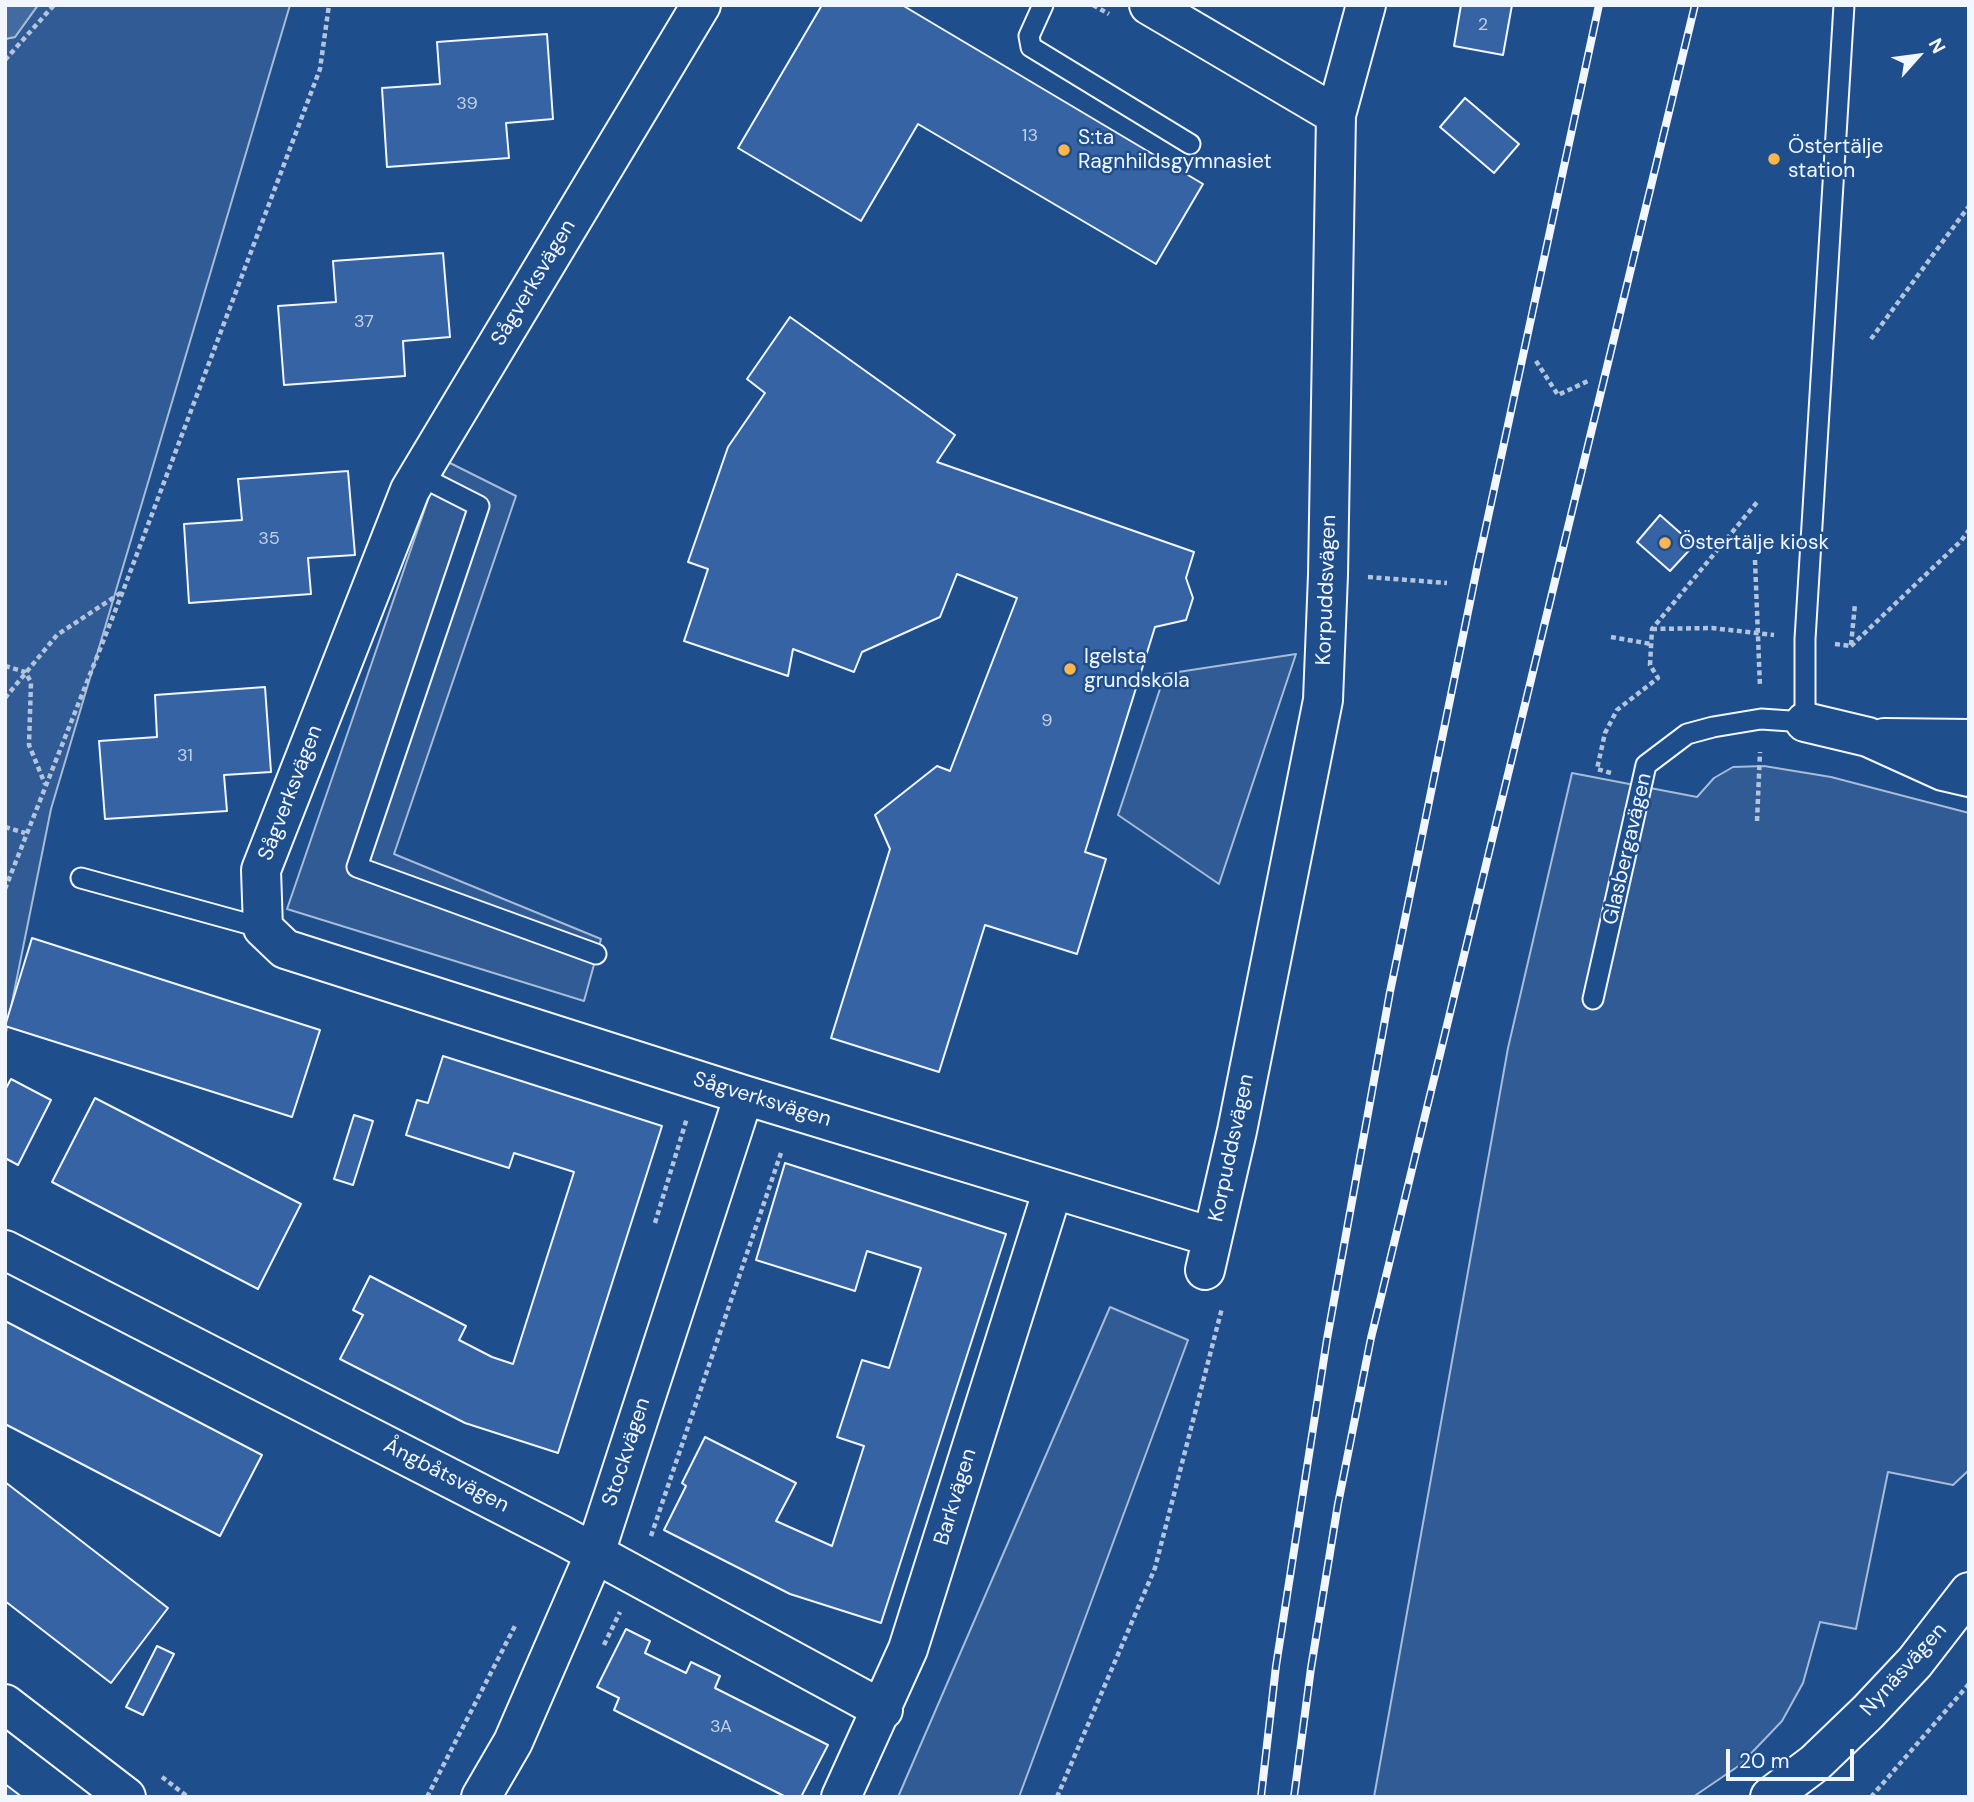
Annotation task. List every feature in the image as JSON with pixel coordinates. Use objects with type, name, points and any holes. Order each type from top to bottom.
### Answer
[{"type":"street","name":"Sågverksvägen","points":[[701,5],[410,489],[261,870],[263,928],[285,949],[739,1110],[1053,1189],[1209,1254]]},
{"type":"street","name":"Korpuddsvägen","points":[[1209,1254],[1240,1117],[1323,700],[1328,575],[1336,115],[1366,5]]},
{"type":"street","points":[[1154,7],[1336,115]]},
{"type":"street","name":"Glasbergavägen","points":[[1805,722],[1868,737],[1943,771],[1969,777]]},
{"type":"street","name":"Glasbergavägen","points":[[1868,737],[1969,739]]},
{"type":"street","name":"Stockvägen","points":[[481,1797],[513,1742],[595,1553],[739,1110]]},
{"type":"street","name":"Barkvägen","points":[[841,1797],[883,1710],[908,1649],[1053,1189]]},
{"type":"street","name":"Ångbåtsvägen","points":[[5,1250],[595,1553],[636,1579],[883,1710]]},
{"type":"street","name":"Nynäsvägen","points":[[1770,1797],[1815,1763],[1868,1712],[1916,1662],[1969,1592]]},
{"type":"street","points":[[5,1704],[127,1797]]},
{"type":"lane","points":[[1043,5],[1032,26],[1031,47],[1190,144]]},
{"type":"lane","points":[[1805,722],[1805,639],[1844,5]]},
{"type":"lane","points":[[418,475],[479,506],[357,867],[596,954]]},
{"type":"lane","name":"Glasbergavägen","points":[[1593,999],[1646,765],[1686,734],[1741,721],[1805,722]]},
{"type":"lane","points":[[81,878],[263,928]]},
{"type":"path","points":[[5,60],[54,5]]},
{"type":"path","points":[[5,889],[123,591],[320,69],[329,5]]},
{"type":"path","points":[[1871,339],[1969,206]]},
{"type":"path","points":[[1536,362],[1558,395],[1588,380]]},
{"type":"path","points":[[1642,782],[1597,769],[1605,733],[1617,710],[1658,678],[1650,665],[1652,629],[1758,501]]},
{"type":"path","points":[[1851,646],[1961,541],[1969,530]]},
{"type":"path","points":[[1328,575],[1447,583]]},
{"type":"path","points":[[5,698],[57,635],[123,591]]},
{"type":"path","points":[[1851,646],[1855,604]]},
{"type":"path","points":[[1652,629],[1712,628],[1851,646]]},
{"type":"path","points":[[1611,637],[1651,644]]},
{"type":"path","points":[[5,666],[25,672],[31,682],[29,745],[45,784]]},
{"type":"path","points":[[5,827],[25,833]]},
{"type":"path","points":[[636,1579],[784,1142],[739,1110],[689,1114],[653,1230]]},
{"type":"path","points":[[1057,1797],[1155,1568],[1230,1275],[1209,1254]]},
{"type":"path","points":[[427,1797],[517,1622]]},
{"type":"path","points":[[1871,1797],[1969,1684]]},
{"type":"shaded area","points":[[5,5],[38,5],[15,37],[5,39]]},
{"type":"shaded area","points":[[38,5],[290,5],[51,809],[5,1037],[5,39],[15,37]]},
{"type":"shaded area","points":[[442,459],[516,496],[394,854],[601,939],[584,1001],[287,909]]},
{"type":"shaded area","points":[[1296,654],[1219,884],[1118,815],[1165,674]]},
{"type":"shaded area","points":[[1764,766],[1831,777],[1969,813],[1969,1470],[1953,1485],[1888,1472],[1856,1629],[1820,1622],[1803,1683],[1782,1721],[1740,1765],[1693,1797],[1374,1797],[1508,1048],[1572,773],[1697,797],[1714,778],[1733,767]]},
{"type":"shaded area","points":[[1110,1307],[1188,1340],[1019,1797],[898,1797]]},
{"type":"building","points":[[822,5],[902,5],[1203,184],[1156,264],[918,124],[861,221],[738,148]]},
{"type":"building","points":[[1461,5],[1512,5],[1503,55],[1454,46]]},
{"type":"building","points":[[547,34],[553,119],[506,123],[509,158],[387,167],[382,88],[440,84],[437,42]]},
{"type":"building","points":[[1465,98],[1519,144],[1494,173],[1440,127]]},
{"type":"building","points":[[443,253],[450,337],[403,341],[405,376],[284,385],[278,306],[336,302],[333,261]]},
{"type":"building","points":[[790,317],[955,435],[937,462],[1194,552],[1186,578],[1193,598],[1186,620],[1155,627],[1085,852],[1106,859],[1077,954],[985,925],[939,1072],[831,1038],[890,849],[875,815],[937,766],[950,771],[1017,598],[957,574],[940,617],[862,652],[854,672],[793,649],[788,676],[684,641],[708,569],[688,562],[728,447],[765,393],[747,379]]},
{"type":"building","points":[[348,471],[355,555],[308,558],[311,594],[189,603],[184,524],[242,520],[238,479]]},
{"type":"building","name":"Östertälje kiosk","points":[[1660,515],[1694,545],[1670,571],[1637,542]]},
{"type":"building","points":[[265,687],[271,772],[224,775],[227,811],[105,819],[99,741],[157,737],[155,695]]},
{"type":"building","points":[[32,938],[320,1030],[292,1117],[5,1026]]},
{"type":"building","points":[[443,1056],[662,1126],[558,1453],[465,1423],[340,1359],[363,1315],[353,1310],[370,1276],[466,1326],[459,1340],[492,1357],[513,1364],[574,1172],[514,1153],[509,1168],[406,1135],[417,1100],[428,1103]]},
{"type":"building","points":[[11,1079],[51,1100],[18,1165],[5,1158],[5,1090]]},
{"type":"building","points":[[95,1098],[301,1204],[258,1289],[52,1182]]},
{"type":"building","points":[[354,1115],[373,1121],[353,1185],[334,1179]]},
{"type":"building","points":[[785,1163],[1006,1234],[881,1623],[790,1594],[664,1530],[686,1486],[682,1483],[705,1437],[796,1483],[776,1521],[832,1546],[864,1446],[837,1437],[862,1360],[889,1368],[921,1268],[867,1251],[855,1291],[756,1260]]},
{"type":"building","points":[[5,1321],[262,1455],[220,1536],[5,1424]]},
{"type":"building","points":[[5,1482],[168,1608],[111,1683],[5,1601]]},
{"type":"building","points":[[626,1629],[650,1641],[645,1653],[686,1673],[691,1662],[720,1676],[715,1688],[828,1745],[801,1797],[786,1797],[614,1710],[619,1698],[597,1687]]},
{"type":"building","points":[[157,1646],[174,1654],[143,1715],[126,1707]]},
{"type":"building","points":[[5,1784],[22,1797],[5,1797]]},
{"type":"railway","points":[[1261,1797],[1276,1666],[1327,1339],[1390,992],[1477,568],[1599,5]]},
{"type":"railway","points":[[1294,1797],[1311,1668],[1338,1504],[1371,1338],[1695,5]]},
{"type":"place","name":"S:ta Ragnhildsgymnasiet","points":[[1064,150]]},
{"type":"place","name":"Östertälje station","points":[[1774,159]]},
{"type":"place","name":"Östertälje kiosk","points":[[1665,543]]},
{"type":"place","name":"Igelsta grundskola","points":[[1070,669]]}]
